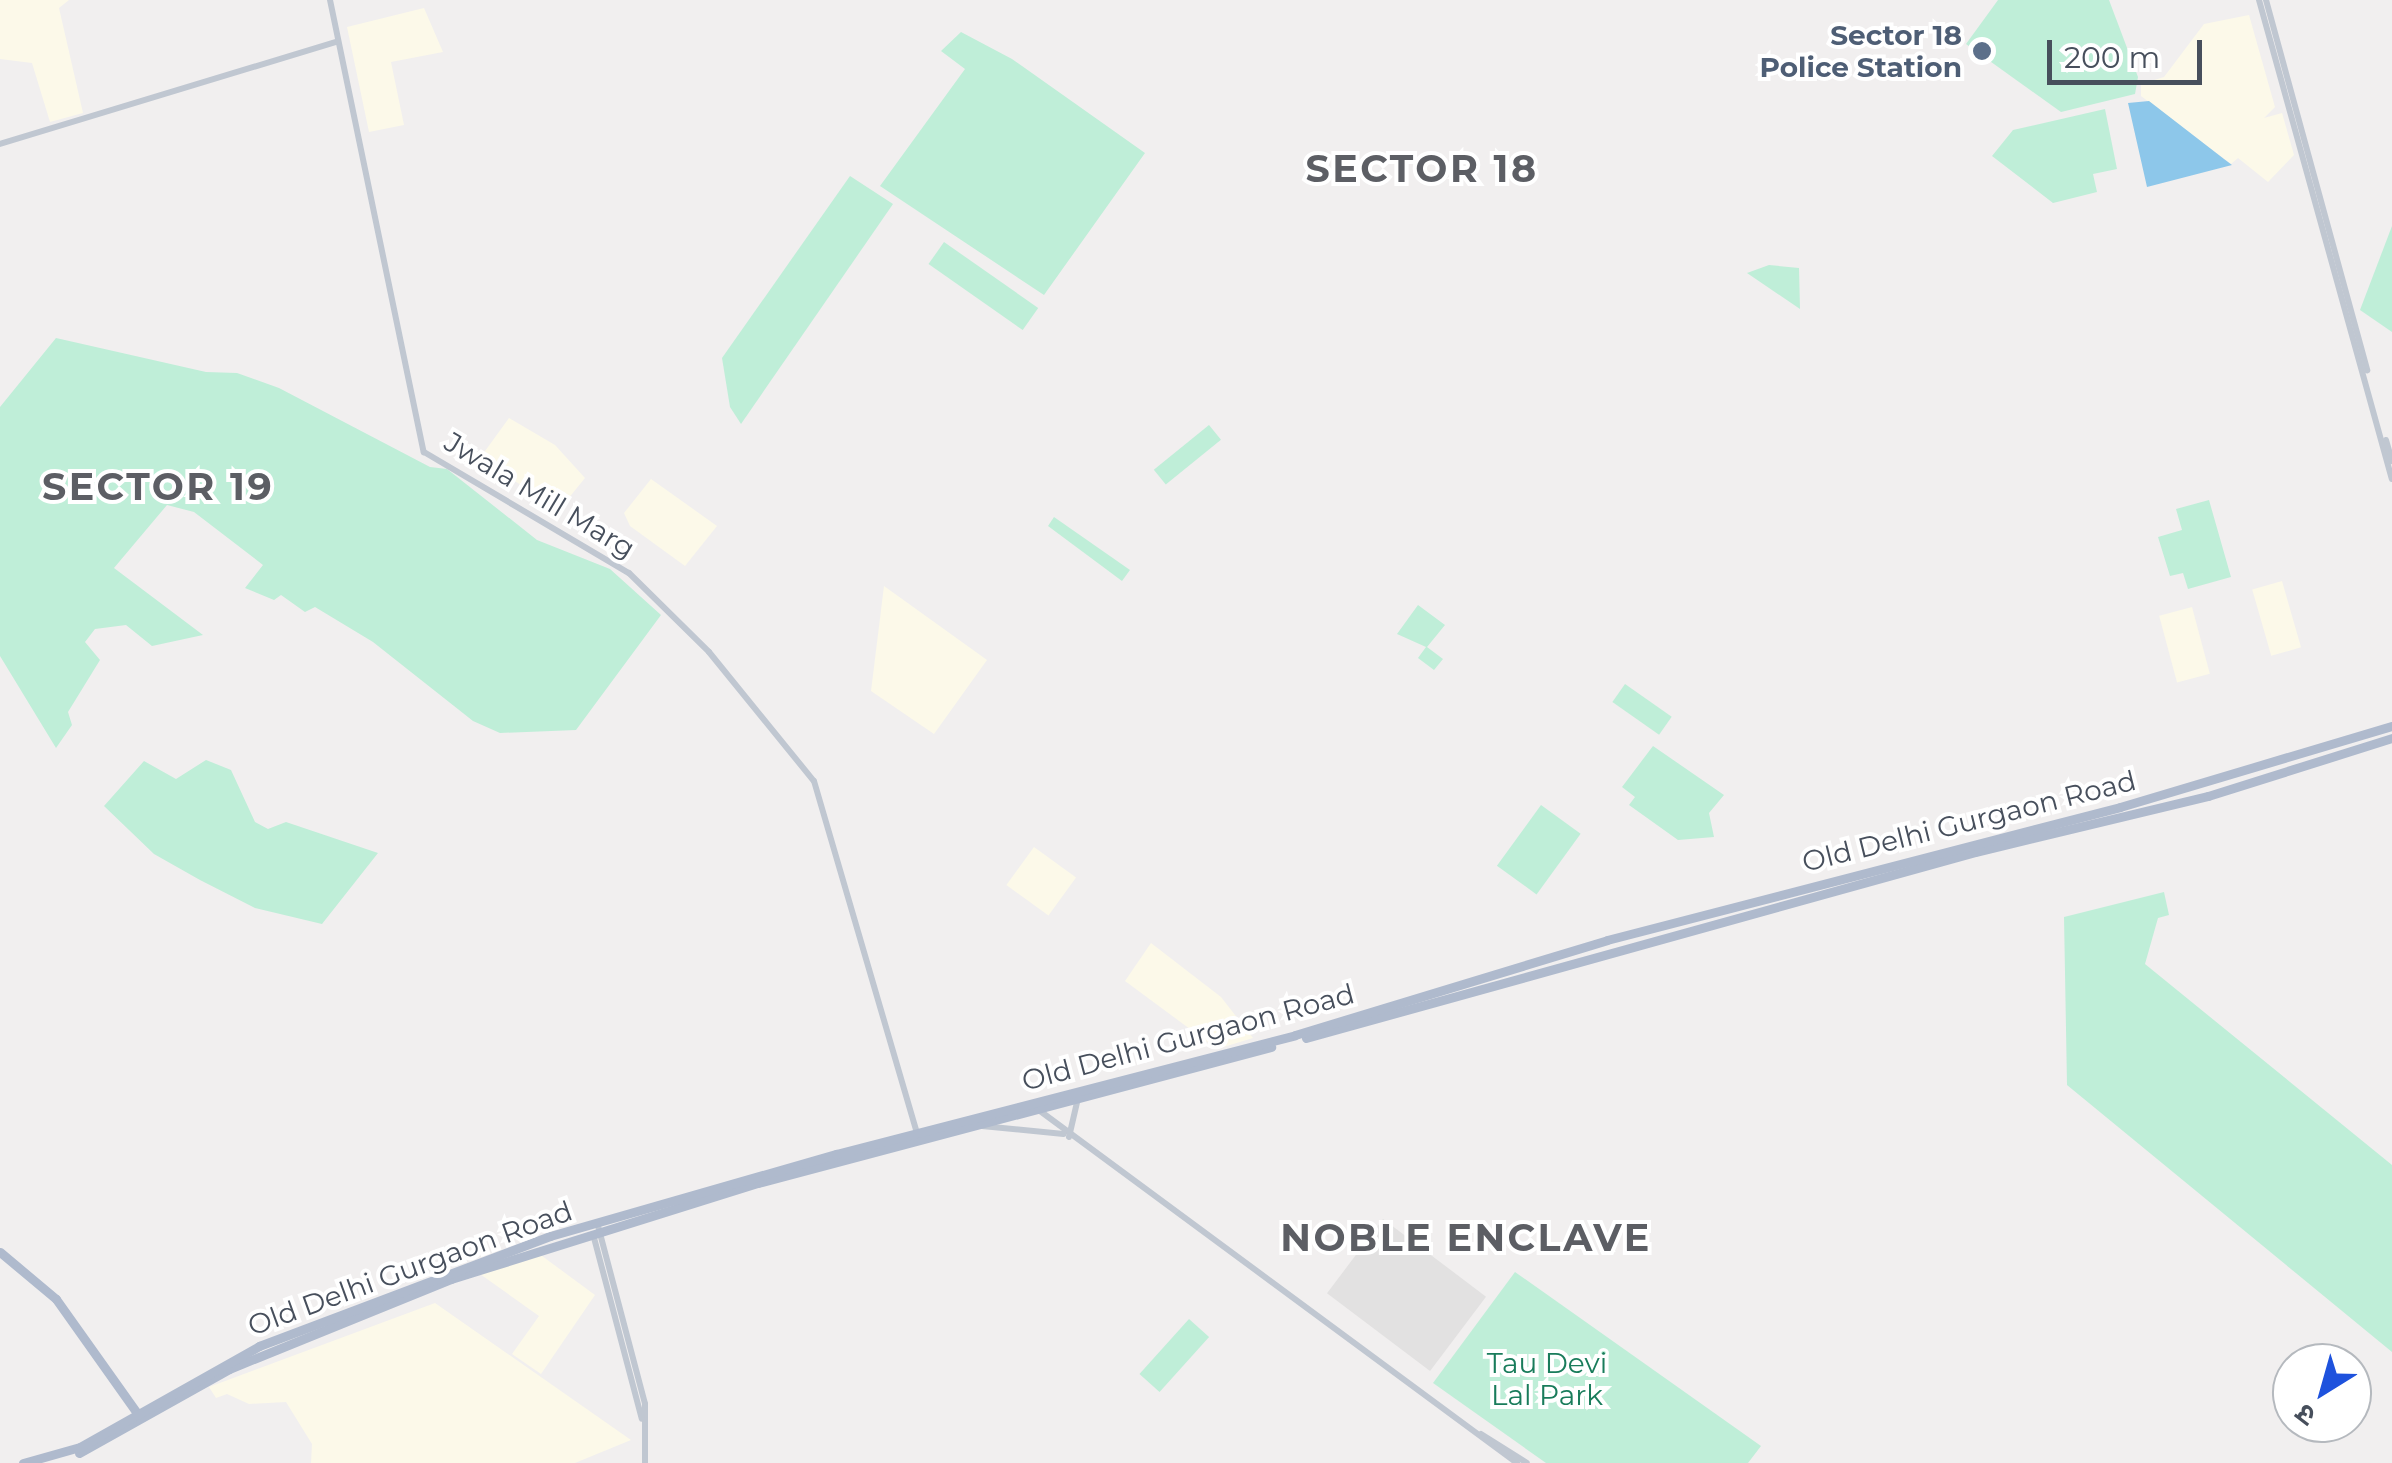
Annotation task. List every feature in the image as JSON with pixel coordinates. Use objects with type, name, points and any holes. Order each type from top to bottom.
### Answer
[{"type":"main road","name":"Old Delhi Gurgaon Road","points":[[595,1228],[977,1125],[1034,1105],[1079,1098],[1417,1001],[1607,940],[2120,807],[2392,726]]},
{"type":"main road","name":"Old Delhi Gurgaon Road","points":[[49,1463],[138,1419],[242,1359],[595,1228],[917,1134],[1976,852],[2208,796],[2392,738]]},
{"type":"main road","points":[[0,1255],[52,1302],[138,1419]]},
{"type":"main road","name":"Old Delhi Gurgaon Road","points":[[23,1463],[80,1447],[138,1419]]},
{"type":"street","name":"Jwala Mill Marg","points":[[330,0],[424,452],[629,573],[709,652],[814,780],[917,1134]]},
{"type":"street","points":[[2262,0],[2392,461]]},
{"type":"street","points":[[0,144],[338,40]]},
{"type":"street","points":[[2353,328],[2392,479]]},
{"type":"street","points":[[1067,1136],[1079,1098]]},
{"type":"street","points":[[1034,1105],[1067,1136],[1517,1463]]},
{"type":"street","points":[[977,1125],[1067,1136]]},
{"type":"street","points":[[595,1228],[644,1404],[645,1463]]},
{"type":"street","points":[[1480,1434],[1527,1463]]},
{"type":"shaded area","points":[[0,0],[69,0],[59,8],[83,113],[50,122],[32,63],[0,59]]},
{"type":"shaded area","points":[[424,8],[443,52],[391,62],[404,125],[369,132],[347,27]]},
{"type":"shaded area","points":[[2249,15],[2275,107],[2264,118],[2282,113],[2294,155],[2268,182],[2238,158],[2231,164],[2141,96],[2141,84],[2164,77],[2204,24]]},
{"type":"shaded area","points":[[509,418],[555,445],[585,478],[559,510],[480,458]]},
{"type":"shaded area","points":[[651,479],[717,526],[685,566],[630,526],[624,513]]},
{"type":"shaded area","points":[[2282,581],[2301,647],[2271,656],[2252,590]]},
{"type":"shaded area","points":[[884,586],[987,660],[934,734],[871,691]]},
{"type":"shaded area","points":[[2192,607],[2210,674],[2177,682],[2159,616]]},
{"type":"shaded area","points":[[1034,847],[1076,878],[1048,916],[1006,885]]},
{"type":"shaded area","points":[[1151,943],[1221,997],[1253,1038],[1217,1049],[1125,981]]},
{"type":"shaded area","points":[[1383,1219],[1486,1297],[1430,1371],[1327,1293]]},
{"type":"shaded area","points":[[538,1253],[595,1295],[541,1374],[512,1354],[539,1316],[480,1274]]},
{"type":"shaded area","points":[[435,1303],[631,1440],[575,1463],[311,1463],[312,1444],[286,1402],[249,1404],[227,1394],[216,1398],[209,1387]]},
{"type":"green space","points":[[1998,0],[2109,0],[2138,77],[2135,94],[2061,112],[1966,44]]},
{"type":"green space","points":[[961,32],[1012,59],[1145,153],[1044,295],[880,186],[965,69],[941,51]]},
{"type":"green space","points":[[2105,109],[2117,169],[2093,174],[2097,192],[2053,203],[1992,156],[2013,130]]},
{"type":"green space","points":[[850,176],[893,204],[741,424],[730,407],[722,358]]},
{"type":"green space","points":[[2392,226],[2392,332],[2360,310]]},
{"type":"green space","points":[[944,242],[1038,308],[1023,330],[929,264]]},
{"type":"green space","points":[[1769,265],[1799,268],[1800,309],[1747,273]]},
{"type":"green space","points":[[56,338],[206,372],[237,373],[279,388],[430,467],[447,469],[537,540],[610,569],[661,615],[576,730],[500,733],[473,721],[373,642],[315,607],[305,612],[281,595],[274,600],[245,588],[263,565],[194,512],[167,505],[114,568],[203,635],[152,646],[126,625],[95,629],[85,642],[100,660],[68,712],[72,725],[56,748],[0,656],[0,407]]},
{"type":"green space","points":[[1209,425],[1221,440],[1166,484],[1154,470]]},
{"type":"green space","points":[[2209,500],[2231,577],[2188,589],[2183,573],[2170,576],[2158,537],[2182,530],[2176,509]]},
{"type":"green space","points":[[1054,517],[1130,570],[1122,581],[1048,526]]},
{"type":"green space","points":[[1418,605],[1445,625],[1427,647],[1443,659],[1434,670],[1418,658],[1426,647],[1397,634]]},
{"type":"green space","points":[[1625,684],[1672,717],[1659,735],[1612,702]]},
{"type":"green space","points":[[1653,746],[1724,795],[1709,813],[1714,837],[1678,840],[1629,805],[1635,797],[1622,787]]},
{"type":"green space","points":[[206,760],[231,770],[255,822],[268,829],[286,822],[378,853],[322,924],[255,908],[200,880],[154,854],[104,806],[144,761],[176,779]]},
{"type":"green space","points":[[1541,805],[1581,834],[1537,894],[1497,866]]},
{"type":"green space","points":[[2164,892],[2169,915],[2158,918],[2145,964],[2392,1165],[2392,1352],[2067,1085],[2064,917]]},
{"type":"green space","name":"Tau Devi Lal Park","points":[[1515,1272],[1761,1446],[1748,1463],[1546,1463],[1433,1383]]},
{"type":"green space","points":[[1189,1319],[1209,1337],[1160,1392],[1139,1374]]},
{"type":"water","points":[[2149,101],[2232,165],[2147,187],[2128,103]]},
{"type":"place","name":"Sector 18 Police Station","points":[[1982,51]]},
{"type":"district","name":"SECTOR 18","points":[[1422,169]]},
{"type":"district","name":"SECTOR 19","points":[[158,487]]},
{"type":"district","name":"NOBLE ENCLAVE","points":[[1466,1238]]}]
